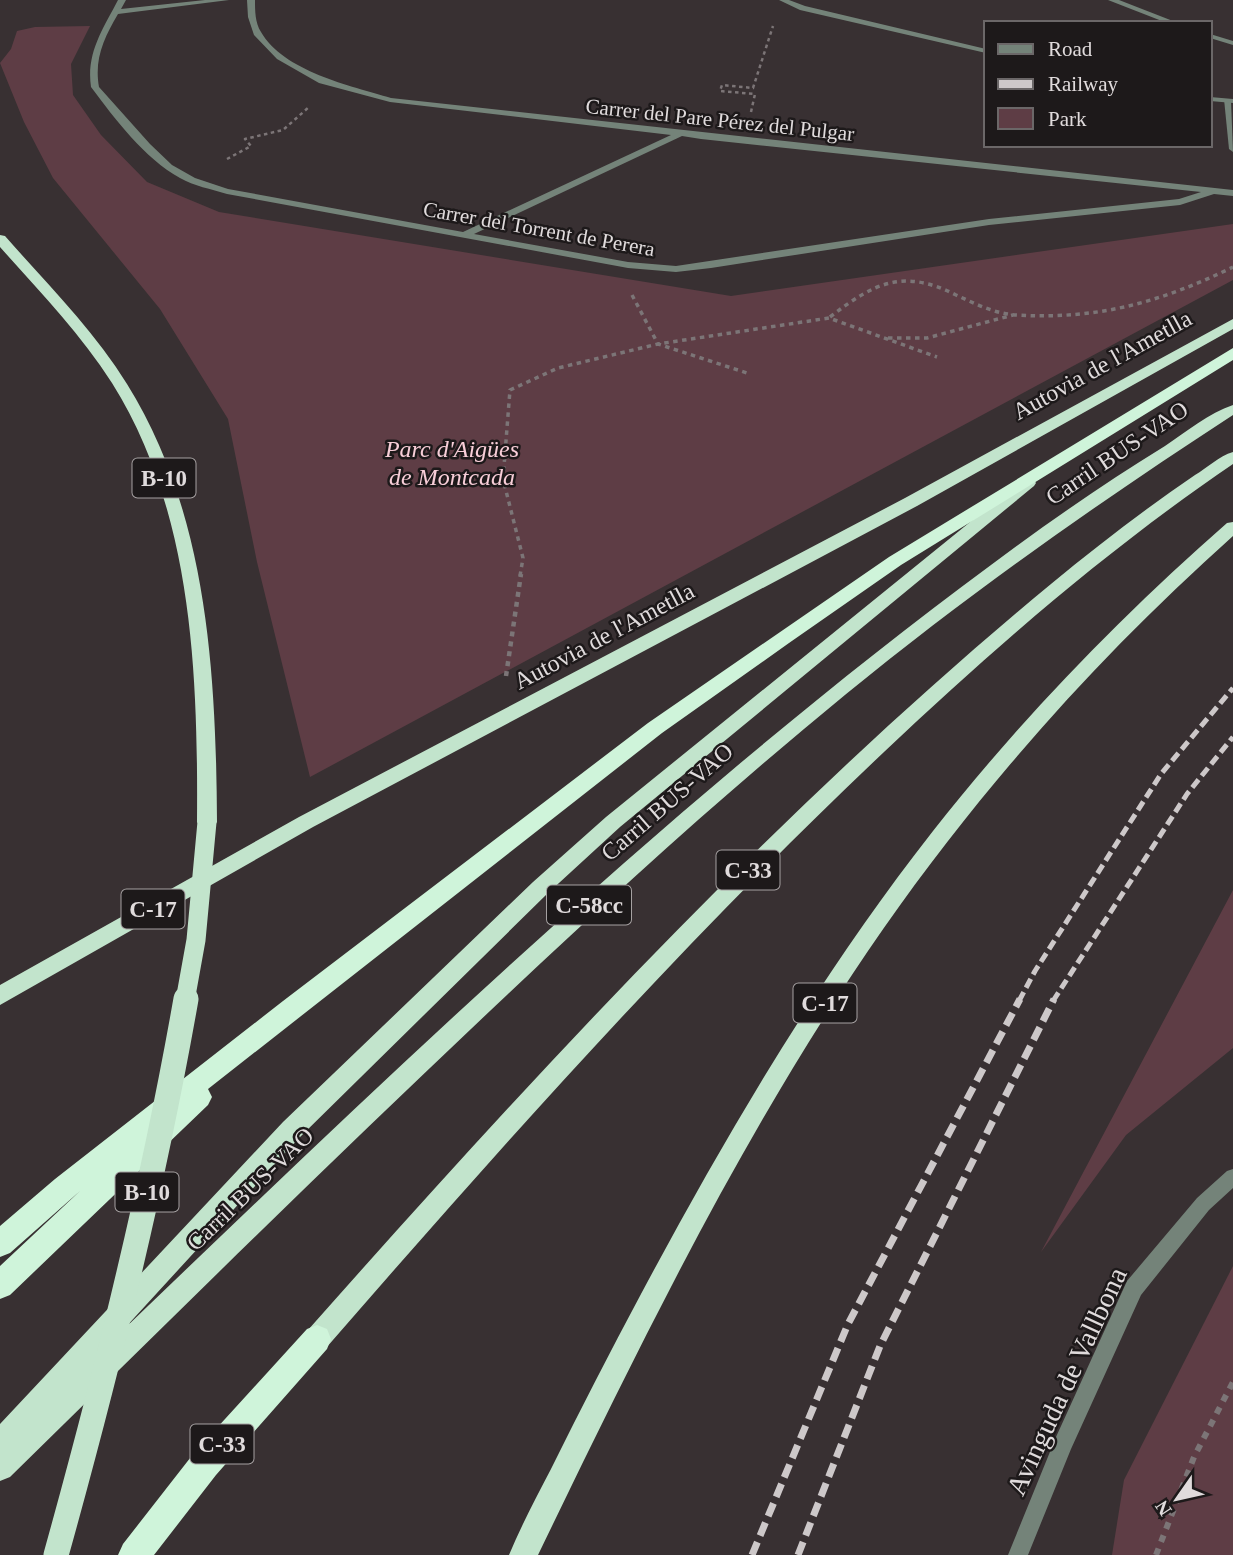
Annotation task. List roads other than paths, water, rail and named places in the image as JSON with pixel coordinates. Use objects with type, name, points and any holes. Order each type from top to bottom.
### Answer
[{"type":"highway","name":"B-10","points":[[0,239],[96,350],[126,397],[162,472],[180,525],[203,654],[208,765],[207,822],[196,940],[170,1080],[139,1234],[95,1416],[56,1555]]},
{"type":"highway","name":"Autovia de l'Ametlla","points":[[0,996],[306,822],[874,522],[1233,323]]},
{"type":"highway","points":[[0,1244],[64,1188],[292,1008],[697,698],[884,569],[1052,462],[1233,353]]},
{"type":"highway","name":"Carril BUS-VAO","points":[[0,1466],[516,972],[718,791],[846,685],[975,585],[1169,448],[1233,409]]},
{"type":"highway","name":"C-33","points":[[134,1555],[205,1464],[496,1134],[766,852],[959,673],[1056,590],[1195,481],[1233,457]]},
{"type":"highway","points":[[0,1444],[291,1130],[531,897],[624,813],[877,609],[1052,462]]},
{"type":"highway","name":"C-17","points":[[523,1555],[668,1267],[777,1080],[853,960],[922,860],[1013,747],[1089,663],[1174,578],[1233,527]]},
{"type":"highway","points":[[0,1284],[292,1008]]},
{"type":"street","name":"Carrer del Torrent de Perera","points":[[122,0],[96,47],[92,61],[95,87],[163,160],[180,174],[227,191],[648,267],[676,269],[711,265],[989,222],[1180,202],[1213,191]]},
{"type":"street","points":[[116,12],[225,0]]},
{"type":"street","name":"Carrer del Pare Pérez del Pulgar","points":[[251,0],[254,25],[266,45],[300,70],[356,92],[428,106],[1233,193]]},
{"type":"street","points":[[783,0],[803,9],[984,51]]},
{"type":"street","points":[[1112,0],[1169,21]]},
{"type":"street","points":[[1212,36],[1231,41]]},
{"type":"street","points":[[1212,99],[1230,101],[1233,149]]},
{"type":"street","points":[[466,234],[681,133]]},
{"type":"street","points":[[1140,184],[1152,204]]},
{"type":"street","name":"Avinguda de Vallbona","points":[[1018,1555],[1063,1444],[1134,1288],[1203,1204],[1233,1177]]},
{"type":"railway","points":[[1019,1001],[1035,971],[1161,774],[1233,688]]},
{"type":"railway","points":[[1053,1001],[1187,794],[1233,737]]},
{"type":"railway","points":[[752,1555],[848,1324],[1020,999]]},
{"type":"railway","points":[[798,1555],[880,1346],[1054,999]]},
{"type":"park label","name":"Parc d'Aigües de Montcada","points":[[452,463]]}]
